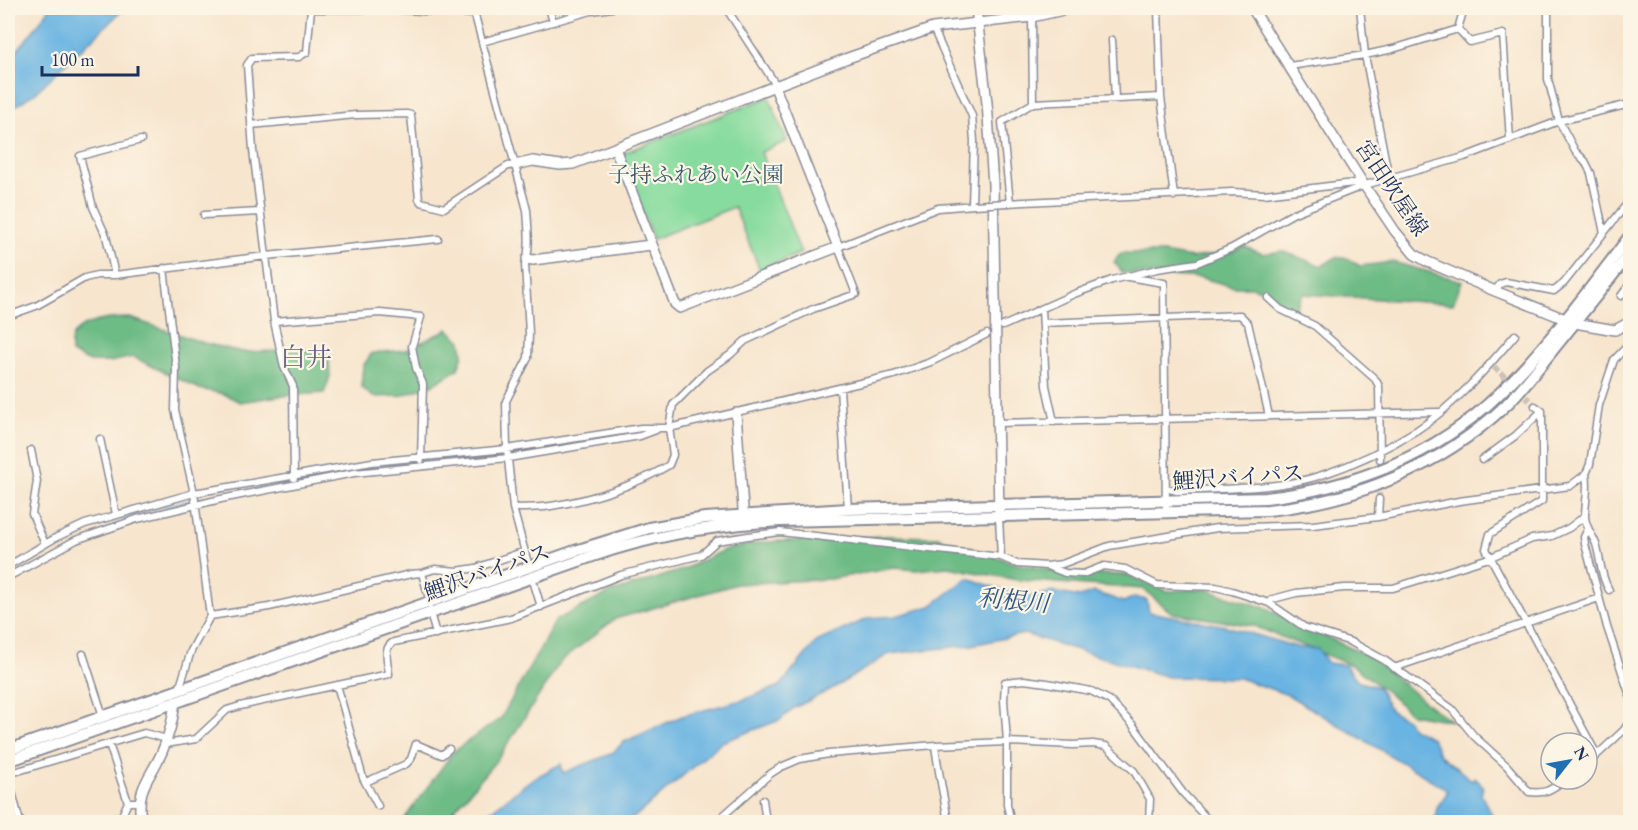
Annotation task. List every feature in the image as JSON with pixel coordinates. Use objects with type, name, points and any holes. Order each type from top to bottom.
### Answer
[{"type":"highway","name":"鯉沢バイパス","points":[[743,519],[780,521],[999,511],[1166,507],[1257,511],[1294,507],[1347,495],[1423,465],[1466,439],[1507,404],[1571,321],[1630,236]]},
{"type":"highway","name":"鯉沢バイパス","points":[[1571,321],[1630,253]]},
{"type":"highway","name":"鯉沢バイパス","points":[[8,750],[530,572],[648,539],[743,519],[848,509],[999,511]]},
{"type":"highway","name":"鯉沢バイパス","points":[[8,761],[175,702],[430,607]]},
{"type":"street","points":[[294,480],[293,386],[284,367],[274,321],[260,212],[247,65],[252,58],[304,55],[307,52],[311,8],[474,11],[527,210],[529,233],[525,264],[528,358],[506,401],[513,508],[541,607]]},
{"type":"street","points":[[549,8],[553,22]]},
{"type":"street","points":[[482,42],[612,8]]},
{"type":"street","points":[[513,508],[548,507],[571,503],[624,486],[661,470],[672,460],[669,428],[673,405],[706,371],[745,341],[813,309],[856,294],[774,82],[726,8]]},
{"type":"street","points":[[976,8],[987,103],[993,184],[1000,557]]},
{"type":"street","points":[[1006,8],[1009,20]]},
{"type":"street","points":[[251,125],[356,115],[411,115],[419,199],[421,202],[444,208],[508,166],[533,161],[560,165],[573,164],[933,28],[1032,17],[1072,8]]},
{"type":"street","points":[[1158,8],[1161,98],[1174,196]]},
{"type":"street","name":"宮田吹屋線","points":[[1252,8],[1395,231],[1414,255],[1571,321],[1615,330],[1630,322]]},
{"type":"street","points":[[1360,8],[1365,55],[1389,179]]},
{"type":"street","points":[[1458,29],[1464,8]]},
{"type":"street","points":[[1548,8],[1548,79],[1559,121],[1575,151],[1585,161],[1591,173],[1605,233]]},
{"type":"street","points":[[1032,17],[1034,103]]},
{"type":"street","points":[[933,28],[972,116],[973,205]]},
{"type":"street","points":[[1289,66],[1394,49],[1458,29]]},
{"type":"street","points":[[1458,29],[1470,42],[1503,34],[1510,140]]},
{"type":"street","points":[[1112,40],[1115,99]]},
{"type":"street","points":[[1008,203],[1002,122],[1034,103],[1161,98]]},
{"type":"street","points":[[615,148],[651,245],[675,304],[680,308],[938,208],[1232,192],[1264,194],[1364,183],[1389,179],[1464,157],[1559,121],[1630,104]]},
{"type":"street","points":[[115,275],[106,236],[93,207],[80,156],[141,140]]},
{"type":"street","points":[[1004,326],[1074,294],[1124,276],[1197,263],[1232,248],[1294,213],[1364,183]]},
{"type":"street","points":[[1495,291],[1500,284],[1506,282],[1554,291],[1564,283],[1630,201]]},
{"type":"street","points":[[204,215],[260,212]]},
{"type":"street","points":[[8,315],[36,306],[85,278],[97,274],[115,275],[266,256],[438,239]]},
{"type":"street","points":[[527,258],[533,260],[651,245]]},
{"type":"street","points":[[141,822],[139,802],[144,783],[166,741],[191,651],[210,616],[195,499],[175,410],[176,367],[164,268]]},
{"type":"street","points":[[1124,276],[1164,283],[1166,507]]},
{"type":"street","points":[[1621,296],[1630,284]]},
{"type":"street","points":[[1268,298],[1280,309],[1315,326],[1375,379],[1379,386],[1380,459]]},
{"type":"street","points":[[1042,309],[1046,386],[1054,422]]},
{"type":"street","points":[[274,321],[380,313],[421,317],[412,346],[416,368],[423,384],[421,462]]},
{"type":"street","points":[[1043,323],[1240,315],[1248,323],[1269,416]]},
{"type":"street","points":[[8,566],[195,499],[294,480],[421,462],[508,454],[629,430],[669,428],[894,375],[931,362],[987,334]]},
{"type":"street","points":[[1166,488],[1177,491],[1272,485],[1321,476],[1379,451],[1418,429],[1453,401],[1493,365],[1515,335]]},
{"type":"street","points":[[1609,590],[1601,575],[1596,544],[1588,529],[1585,516],[1588,486],[1586,474],[1590,464],[1599,405],[1614,360],[1630,343]]},
{"type":"street","points":[[840,389],[848,509]]},
{"type":"street","points":[[1535,406],[1542,411]]},
{"type":"street","points":[[1482,460],[1515,436],[1542,411]]},
{"type":"street","points":[[1542,411],[1544,491],[1540,503],[1490,534],[1486,549],[1584,731]]},
{"type":"street","points":[[997,423],[1438,412]]},
{"type":"street","points":[[736,413],[743,519]]},
{"type":"street","points":[[100,439],[116,514]]},
{"type":"street","points":[[31,450],[37,480],[32,514],[45,544]]},
{"type":"street","points":[[8,577],[45,544],[85,524],[116,514],[294,480],[372,462],[421,462],[508,454]]},
{"type":"street","points":[[20,822],[8,775],[144,734],[166,741],[196,739],[227,710],[389,674],[386,648],[389,644],[511,618],[621,575],[701,555],[717,541],[780,532],[1000,557],[1017,564],[1047,566],[1062,564],[1109,546],[1217,528],[1313,525],[1378,517],[1460,501],[1544,491],[1570,486],[1586,474]]},
{"type":"street","points":[[1378,517],[1379,499]]},
{"type":"street","points":[[1269,603],[1273,599],[1296,593],[1344,588],[1393,588],[1489,558],[1532,539],[1552,536],[1569,528],[1585,516]]},
{"type":"street","points":[[1588,529],[1584,537],[1585,544],[1599,598],[1630,696]]},
{"type":"street","points":[[210,616],[269,607],[429,570],[456,571],[476,568],[525,551]]},
{"type":"street","points":[[1047,566],[1065,573],[1083,574],[1104,566],[1125,569],[1157,585],[1216,587],[1269,603],[1304,627],[1351,642],[1384,660],[1452,710],[1529,792],[1550,791]]},
{"type":"street","points":[[422,573],[436,634]]},
{"type":"street","points":[[1394,668],[1599,598]]},
{"type":"street","points":[[83,654],[103,716]]},
{"type":"street","points":[[1011,822],[1007,805],[1005,682],[1024,680],[1100,694],[1118,708],[1132,724],[1183,793],[1210,822]]},
{"type":"street","points":[[337,685],[366,782],[378,806]]},
{"type":"street","points":[[1599,753],[1624,730],[1630,720]]},
{"type":"street","points":[[716,822],[770,774],[800,759],[829,754],[935,745],[1007,742],[1106,746],[1134,771],[1150,799],[1149,822]]},
{"type":"street","points":[[109,744],[128,802],[119,822]]},
{"type":"street","points":[[366,782],[406,764],[411,759],[416,744],[442,755],[449,749]]},
{"type":"street","points":[[935,745],[938,774],[948,822]]},
{"type":"street","points":[[763,800],[766,822]]},
{"type":"street","points":[[128,802],[139,802]]},
{"type":"green space","name":"子持ふれあい公園","points":[[769,97],[787,141],[761,152],[801,253],[760,270],[734,207],[653,239],[621,154]]},
{"type":"green space","points":[[1243,246],[1263,254],[1282,251],[1322,266],[1336,257],[1348,259],[1360,266],[1393,262],[1462,281],[1453,304],[1303,294],[1293,312],[1268,293],[1253,287],[1234,287],[1202,278],[1123,273],[1114,262],[1121,253],[1163,253],[1192,258],[1232,252]]},
{"type":"green space","points":[[130,318],[204,343],[242,352],[318,350],[329,356],[330,377],[324,393],[240,402],[224,394],[200,389],[133,357],[110,362],[90,362],[71,353],[72,338],[81,327],[98,321]]},
{"type":"green space","points":[[448,329],[461,341],[463,355],[458,369],[434,384],[400,396],[373,397],[361,387],[363,366],[372,353],[406,350]]},
{"type":"green space","points":[[883,536],[938,537],[1017,564],[1068,573],[1128,575],[1168,591],[1204,589],[1260,606],[1372,658],[1431,707],[1452,721],[1411,714],[1353,666],[1254,626],[1172,613],[1143,589],[1017,580],[948,567],[916,570],[894,568],[830,579],[737,584],[615,619],[561,661],[500,756],[444,822],[402,822],[454,751],[501,718],[556,620],[609,593],[682,570],[724,550],[763,542]]},
{"type":"water","points":[[50,8],[125,8],[35,93],[8,111],[8,62]]},
{"type":"water","name":"利根川","points":[[968,578],[1024,598],[1052,592],[1080,597],[1094,592],[1124,602],[1134,597],[1147,600],[1149,612],[1226,626],[1300,648],[1318,649],[1328,663],[1345,665],[1359,682],[1378,687],[1391,711],[1407,719],[1412,728],[1432,738],[1439,754],[1473,781],[1475,778],[1483,786],[1481,795],[1494,822],[1435,822],[1437,807],[1447,793],[1445,788],[1288,695],[1239,678],[1168,677],[1024,634],[972,645],[889,654],[832,689],[794,708],[780,720],[722,742],[629,822],[476,822],[531,780],[561,764],[563,773],[611,754],[624,742],[682,716],[742,700],[780,686],[816,642],[869,618],[896,616],[931,606]]},
{"type":"waterway","points":[[8,571],[73,534],[140,512],[175,504],[320,475],[379,466],[513,454],[639,433]]},
{"type":"tunnel","points":[[1494,367],[1511,383]]},
{"type":"tunnel","points":[[1519,390],[1535,406]]},
{"type":"tunnel","points":[[1379,499],[1380,468]]},
{"type":"district","name":"白井","points":[[306,357]]}]
